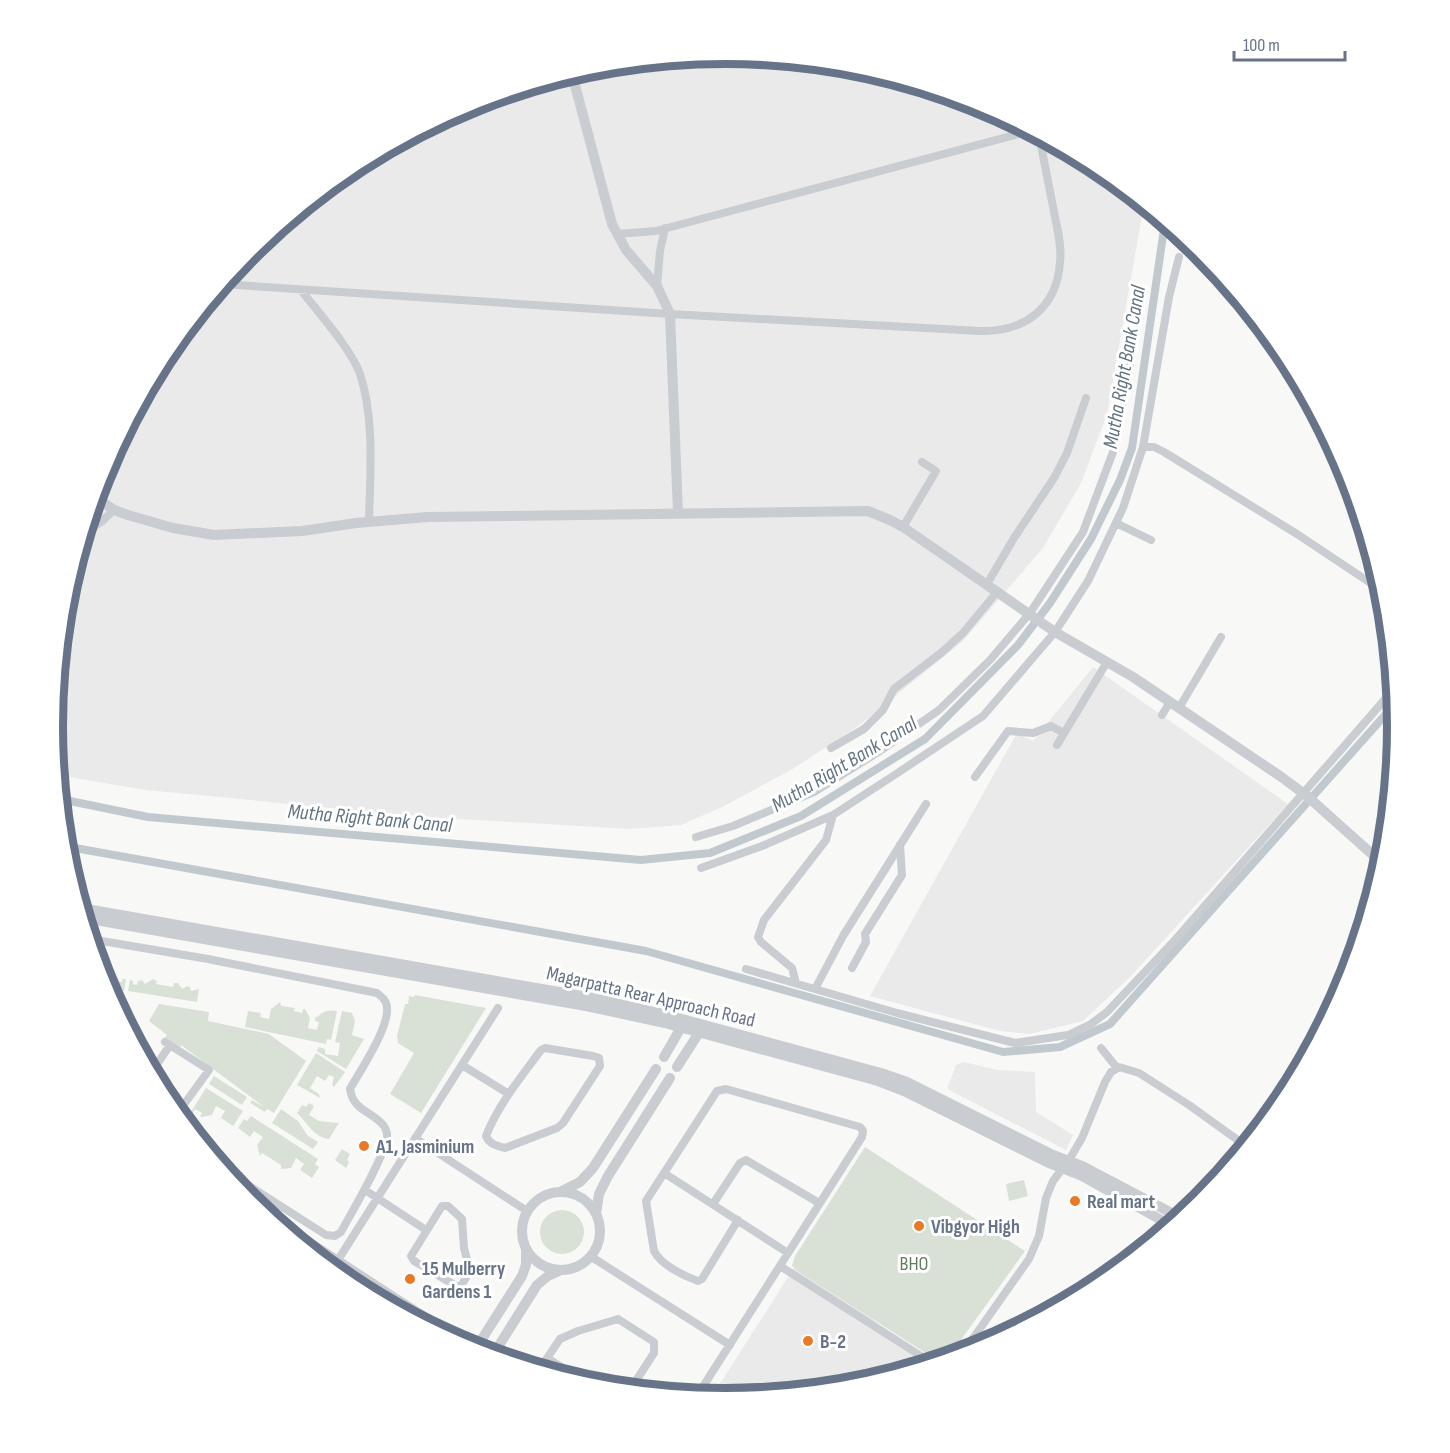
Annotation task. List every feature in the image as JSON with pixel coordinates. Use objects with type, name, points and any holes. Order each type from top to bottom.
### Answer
[{"type":"street","points":[[574,82],[607,209],[617,234],[626,250],[657,286],[670,314],[678,513]]},
{"type":"street","points":[[617,234],[640,233],[665,228],[1020,134]]},
{"type":"street","points":[[232,285],[670,314],[992,331],[1020,325],[1032,319],[1051,296],[1056,285],[1061,260],[1060,246],[1041,145]]},
{"type":"street","points":[[657,286],[660,251],[665,228]]},
{"type":"street","points":[[700,868],[762,846],[833,815],[983,716],[1052,630],[1088,581],[1124,508],[1143,447],[1169,297],[1179,257]]},
{"type":"street","points":[[301,290],[350,355],[359,373],[368,418],[371,453],[369,522]]},
{"type":"street","points":[[696,837],[733,826],[814,792],[880,751],[939,710],[1032,615],[1083,532],[1113,452],[1130,366]]},
{"type":"street","points":[[987,584],[1054,478],[1067,453],[1086,398]]},
{"type":"street","points":[[1143,447],[1154,447],[1164,452],[1298,534],[1371,583]]},
{"type":"street","points":[[903,527],[936,471],[922,462]]},
{"type":"street","points":[[102,502],[114,510],[173,528],[214,535],[302,531],[428,516],[858,510],[877,514],[903,527],[1052,630],[1175,705],[1304,794],[1374,856]]},
{"type":"street","points":[[94,526],[114,510]]},
{"type":"street","points":[[1116,523],[1150,540]]},
{"type":"street","points":[[831,748],[864,729],[883,711],[894,689],[963,633],[997,592]]},
{"type":"street","points":[[1162,715],[1175,705],[1221,637]]},
{"type":"street","points":[[1057,745],[1107,662]]},
{"type":"street","points":[[746,969],[973,1034],[1015,1043],[1068,1035],[1091,1024],[1107,1012],[1176,939],[1386,698]]},
{"type":"street","points":[[975,777],[1008,731],[1033,734],[1051,726],[1064,733]]},
{"type":"street","points":[[816,989],[843,936],[926,804]]},
{"type":"street","points":[[796,983],[792,968],[761,942],[758,937],[759,931],[764,920],[826,840],[833,815]]},
{"type":"street","points":[[852,968],[866,942],[865,934],[902,875],[900,845]]},
{"type":"street","name":"Magarpatta Rear Approach Road","points":[[89,909],[588,997],[701,1029],[898,1079],[1053,1155],[1164,1221]]},
{"type":"street","name":"Magarpatta Rear Approach Road","points":[[92,919],[683,1024]]},
{"type":"street","points":[[99,940],[208,959],[377,993],[384,998],[387,1008],[382,1030],[350,1089],[351,1098],[383,1125],[388,1133],[386,1143],[365,1190],[341,1232],[335,1236],[326,1235],[248,1185]]},
{"type":"street","points":[[338,1260],[498,1008]]},
{"type":"street","points":[[664,1058],[683,1024]]},
{"type":"street","points":[[677,1066],[701,1029]]},
{"type":"street","points":[[156,1064],[168,1043],[208,1070],[183,1106]]},
{"type":"street","points":[[545,1048],[599,1058],[600,1066],[563,1123],[539,1136],[505,1148],[488,1141],[486,1136],[509,1094],[541,1050],[545,1048]]},
{"type":"street","points":[[1101,1048],[1117,1068]]},
{"type":"street","points":[[462,1065],[509,1094]]},
{"type":"street","points":[[970,1341],[1029,1259],[1039,1236],[1046,1198],[1053,1181],[1082,1138],[1111,1072],[1117,1068],[1128,1068],[1139,1073],[1240,1142]]},
{"type":"street","points":[[561,1270],[550,1269],[540,1264],[526,1248],[522,1238],[522,1227],[527,1211],[539,1199],[580,1182],[593,1168],[656,1069]]},
{"type":"street","points":[[596,1214],[599,1194],[608,1176],[670,1078]]},
{"type":"street","points":[[703,1387],[862,1137],[863,1131],[860,1127],[726,1089],[717,1091],[649,1195],[646,1209],[654,1251],[664,1263],[698,1281],[702,1279],[738,1221]]},
{"type":"street","points":[[415,1138],[527,1211]]},
{"type":"street","points":[[713,1204],[740,1163],[746,1160],[819,1203]]},
{"type":"street","name":"Magarpatta Rear Approach Road","points":[[1066,1164],[1172,1214]]},
{"type":"street","points":[[664,1173],[788,1253]]},
{"type":"street","points":[[365,1190],[426,1230]]},
{"type":"street","points":[[498,1348],[537,1285],[548,1276],[582,1264],[596,1247],[599,1225],[596,1214],[581,1198],[560,1192]]},
{"type":"street","points":[[442,1206],[448,1206],[460,1215],[464,1248],[470,1271],[461,1286],[454,1286],[412,1259],[412,1252],[426,1230],[442,1206]]},
{"type":"street","points":[[310,1242],[425,1316]]},
{"type":"street","points":[[482,1342],[522,1276],[526,1265],[526,1248]]},
{"type":"street","points":[[590,1256],[732,1342]]},
{"type":"street","points":[[780,1266],[923,1358]]},
{"type":"street","points":[[544,1363],[565,1335],[618,1319],[654,1342],[656,1347],[635,1382]]},
{"type":"street","points":[[547,1358],[563,1368]]},
{"type":"shaded area","points":[[725,64],[768,66],[854,77],[896,87],[978,115],[1056,153],[1093,176],[1142,213],[1107,414],[1081,483],[1043,548],[962,642],[857,727],[791,770],[722,807],[681,825],[630,829],[426,817],[146,790],[65,776],[64,770],[64,683],[76,597],[98,514],[113,473],[152,395],[200,323],[227,290],[257,258],[322,201],[394,153],[472,115],[554,87],[596,77],[682,66]]},
{"type":"shaded area","points":[[1093,667],[1288,804],[1130,977],[1083,1021],[1029,1034],[1000,1031],[870,996],[1017,733],[1033,741]]},
{"type":"shaded area","points":[[964,1062],[997,1070],[1035,1072],[1036,1112],[1073,1135],[1066,1150],[947,1089],[956,1065]]},
{"type":"shaded area","points":[[802,1261],[919,1359],[854,1376],[811,1383],[717,1388],[797,1263]]},
{"type":"green space","points":[[117,977],[117,981],[122,982],[122,979],[126,979],[124,991],[118,990],[112,978]]},
{"type":"green space","points":[[153,979],[157,981],[156,984],[173,987],[174,983],[178,983],[182,989],[187,986],[191,991],[199,989],[197,1002],[128,991],[130,980],[137,985],[138,981],[142,980],[145,984]]},
{"type":"green space","points":[[415,995],[486,1008],[421,1113],[390,1094],[414,1053],[398,1043],[397,1036],[405,1004],[408,1004],[409,996],[414,997]]},
{"type":"green space","points":[[280,1002],[281,1006],[295,1008],[294,1011],[302,1013],[305,1009],[310,1018],[308,1028],[317,1030],[319,1022],[315,1021],[315,1018],[328,1011],[337,1011],[331,1040],[327,1039],[326,1044],[245,1027],[248,1011],[261,1013],[260,1017],[269,1019],[271,1009]]},
{"type":"green space","points":[[159,1004],[209,1012],[208,1021],[269,1034],[306,1061],[274,1113],[267,1109],[265,1112],[250,1103],[252,1100],[264,1107],[181,1045],[180,1047],[165,1038],[167,1035],[149,1021]]},
{"type":"green space","points":[[342,1011],[352,1013],[355,1021],[352,1035],[364,1039],[346,1069],[317,1051],[319,1047],[325,1049],[325,1054],[338,1056],[340,1043],[335,1042]]},
{"type":"green space","points":[[316,1053],[345,1072],[334,1087],[332,1085],[334,1077],[329,1075],[325,1081],[317,1076],[310,1088],[319,1094],[320,1098],[297,1085]]},
{"type":"green space","points":[[214,1076],[247,1097],[242,1105],[209,1084]]},
{"type":"green space","points":[[206,1088],[243,1111],[233,1126],[221,1118],[225,1111],[216,1106],[212,1115],[202,1117],[200,1116],[202,1113],[195,1109],[191,1116],[189,1115]]},
{"type":"green space","points":[[309,1103],[314,1106],[309,1115],[319,1121],[339,1123],[329,1139],[315,1133],[297,1113],[302,1105],[306,1107]]},
{"type":"green space","points":[[281,1109],[298,1121],[307,1135],[318,1142],[313,1149],[272,1123]]},
{"type":"green space","points":[[251,1116],[318,1159],[315,1164],[319,1167],[312,1178],[300,1170],[304,1164],[296,1158],[291,1168],[281,1169],[281,1165],[262,1153],[260,1156],[257,1145],[263,1137],[254,1131],[250,1137],[238,1128],[244,1119],[247,1121]]},
{"type":"green space","name":"BHO","points":[[865,1147],[1025,1251],[957,1346],[930,1356],[799,1272],[792,1266],[795,1256]]},
{"type":"green space","points":[[342,1149],[350,1154],[346,1168],[335,1160]]},
{"type":"green space","points":[[1024,1180],[1028,1196],[1009,1201],[1006,1184]]},
{"type":"green space","points":[[562,1210],[577,1217],[584,1232],[577,1247],[562,1254],[547,1247],[540,1232],[547,1217]]},
{"type":"waterway","name":"Mutha Right Bank Canal","points":[[68,801],[148,817],[641,860],[710,853],[801,816],[925,739],[1018,645],[1050,603],[1091,539],[1120,480],[1132,448],[1164,231]]},
{"type":"waterway","points":[[75,848],[646,951],[1003,1052],[1060,1047],[1110,1024],[1387,713]]},
{"type":"place","name":"A1, Jasminium","points":[[364,1146]]},
{"type":"place","name":"Real mart","points":[[1075,1201]]},
{"type":"place","name":"Vibgyor High","points":[[919,1226]]},
{"type":"place","name":"15 Mulberry Gardens 1","points":[[410,1279]]},
{"type":"place","name":"B-2","points":[[808,1341]]}]
